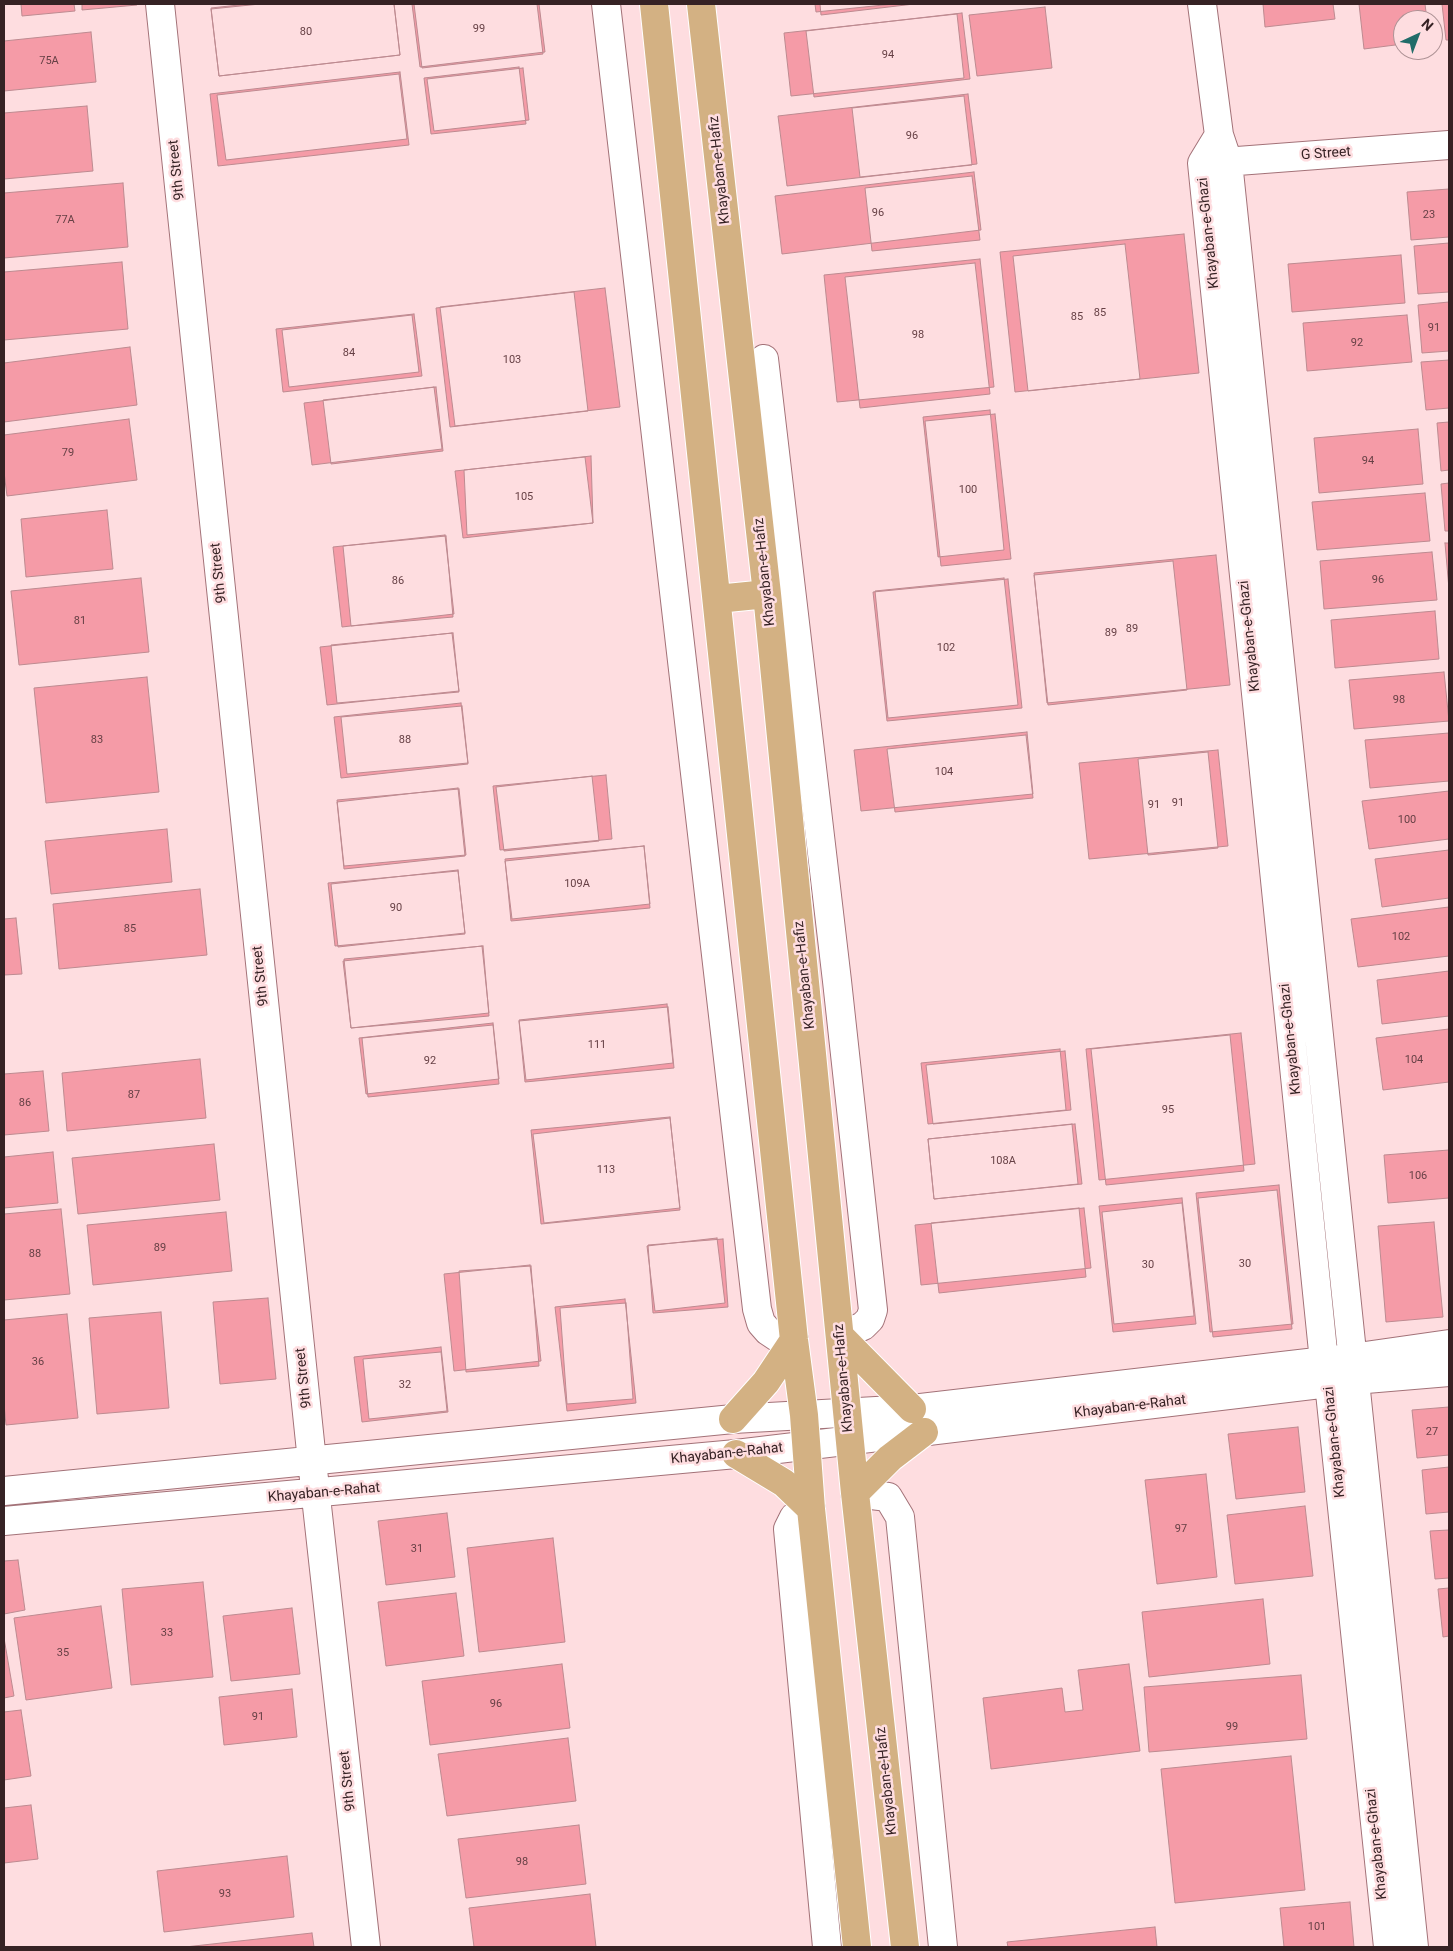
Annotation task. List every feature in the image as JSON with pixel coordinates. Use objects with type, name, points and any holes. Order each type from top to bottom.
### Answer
[{"type":"main road","points":[[654,4],[718,599],[794,1340],[804,1415],[811,1509],[857,1947]]},
{"type":"main road","name":"Khayaban-e-Hafiz","points":[[701,4],[767,594],[855,1493],[905,1947]]},
{"type":"main road","points":[[718,599],[767,594]]},
{"type":"main road","points":[[840,1336],[918,1420],[890,1458],[855,1493]]},
{"type":"main road","points":[[732,1419],[766,1382],[794,1340]]},
{"type":"main road","points":[[736,1454],[784,1483],[811,1509]]},
{"type":"street","name":"9th Street","points":[[160,4],[312,1461],[366,1947]]},
{"type":"street","points":[[606,4],[757,1309],[761,1323],[768,1331],[777,1337],[794,1340]]},
{"type":"street","name":"Khayaban-e-Ghazi","points":[[1202,4],[1219,135],[1215,163],[1340,1371],[1388,1947]]},
{"type":"street","name":"G Street","points":[[1215,163],[1449,145]]},
{"type":"street","points":[[764,359],[838,991],[873,1310],[870,1319],[863,1326],[840,1336]]},
{"type":"street","name":"Khayaban-e-Rahat","points":[[1340,1371],[1449,1344]]},
{"type":"street","name":"Khayaban-e-Rahat","points":[[4,1521],[316,1494],[736,1454],[850,1441],[918,1420],[1340,1371],[1449,1372]]},
{"type":"street","name":"Khayaban-e-Ghazi","points":[[1340,1371],[1414,1947]]},
{"type":"street","name":"Khayaban-e-Rahat","points":[[4,1491],[732,1419],[847,1412],[918,1420]]},
{"type":"street","points":[[855,1493],[888,1497],[900,1517],[943,1947]]},
{"type":"street","points":[[811,1509],[794,1517],[788,1528],[827,1947]]},
{"type":"building","points":[[21,4],[74,4],[75,11],[22,16]]},
{"type":"building","points":[[82,4],[137,4],[137,5],[82,10]]},
{"type":"building","points":[[248,4],[394,4],[400,55],[219,76],[211,8]]},
{"type":"building","points":[[260,4],[394,4],[400,55],[219,76],[211,9]]},
{"type":"building","points":[[412,4],[539,4],[545,52],[420,67]]},
{"type":"building","points":[[414,4],[537,4],[543,54],[422,68]]},
{"type":"building","points":[[815,4],[893,4],[816,12]]},
{"type":"building","points":[[820,4],[914,4],[821,15]]},
{"type":"building","points":[[1263,4],[1333,4],[1335,19],[1265,27]]},
{"type":"building","points":[[1359,4],[1425,4],[1426,10],[1393,10],[1393,45],[1364,49]]},
{"type":"building","points":[[1442,4],[1449,4],[1449,40],[1446,40]]},
{"type":"building","points":[[1045,7],[1052,68],[977,76],[969,15]]},
{"type":"building","points":[[962,13],[970,79],[814,97],[806,31]]},
{"type":"building","points":[[957,14],[964,78],[791,96],[784,33]]},
{"type":"building","points":[[91,32],[96,82],[4,91],[4,41]]},
{"type":"building","points":[[519,67],[526,124],[431,134],[424,78]]},
{"type":"building","points":[[523,68],[529,120],[434,131],[427,79]]},
{"type":"building","points":[[400,72],[409,145],[218,166],[210,94]]},
{"type":"building","points":[[399,74],[407,139],[226,160],[217,95]]},
{"type":"building","points":[[968,94],[977,164],[787,186],[778,116]]},
{"type":"building","points":[[964,96],[972,165],[860,177],[852,108]]},
{"type":"building","points":[[87,106],[93,171],[4,179],[4,113]]},
{"type":"building","points":[[974,172],[981,230],[782,254],[775,196]]},
{"type":"building","points":[[972,176],[980,240],[872,251],[865,188]]},
{"type":"building","points":[[123,183],[128,247],[4,258],[4,193]]},
{"type":"building","points":[[1449,189],[1449,237],[1411,240],[1407,192]]},
{"type":"building","points":[[1184,234],[1199,373],[1015,392],[1000,252]]},
{"type":"building","points":[[1449,243],[1449,292],[1418,294],[1414,246]]},
{"type":"building","points":[[1125,244],[1140,379],[1028,391],[1013,256]]},
{"type":"building","points":[[1401,255],[1405,303],[1292,312],[1288,264]]},
{"type":"building","points":[[980,259],[994,387],[837,402],[824,275]]},
{"type":"building","points":[[122,262],[128,329],[4,340],[4,272]]},
{"type":"building","points":[[975,263],[990,394],[860,408],[845,277]]},
{"type":"building","points":[[605,288],[620,407],[455,426],[440,307]]},
{"type":"building","points":[[574,292],[588,411],[450,427],[436,308]]},
{"type":"building","points":[[1449,302],[1449,351],[1422,353],[1418,305]]},
{"type":"building","points":[[414,314],[422,376],[283,392],[276,329]]},
{"type":"building","points":[[412,315],[419,372],[289,387],[282,330]]},
{"type":"building","points":[[1407,315],[1412,362],[1307,371],[1303,323]]},
{"type":"building","points":[[130,347],[137,405],[4,422],[4,363]]},
{"type":"building","points":[[1449,360],[1449,408],[1426,410],[1421,362]]},
{"type":"building","points":[[434,387],[442,449],[312,465],[304,403]]},
{"type":"building","points":[[436,387],[443,451],[331,464],[323,400]]},
{"type":"building","points":[[990,410],[1004,550],[938,557],[923,417]]},
{"type":"building","points":[[995,414],[1011,559],[941,566],[925,421]]},
{"type":"building","points":[[129,419],[137,480],[7,496],[4,472],[4,435]]},
{"type":"building","points":[[1449,422],[1449,470],[1441,471],[1437,423]]},
{"type":"building","points":[[1418,429],[1423,484],[1319,493],[1314,438]]},
{"type":"building","points":[[591,456],[593,523],[467,535],[464,470]]},
{"type":"building","points":[[585,457],[593,523],[463,538],[455,471]]},
{"type":"building","points":[[1449,483],[1449,531],[1445,531],[1441,484]]},
{"type":"building","points":[[1425,493],[1430,541],[1317,550],[1312,502]]},
{"type":"building","points":[[107,510],[113,569],[26,577],[21,519]]},
{"type":"building","points":[[445,535],[454,614],[342,627],[333,547]]},
{"type":"building","points":[[446,536],[453,617],[351,626],[343,546]]},
{"type":"building","points":[[1445,543],[1449,543],[1449,589]]},
{"type":"building","points":[[1432,552],[1437,600],[1324,609],[1320,561]]},
{"type":"building","points":[[1216,555],[1230,685],[1047,703],[1034,573]]},
{"type":"building","points":[[1173,561],[1187,690],[1048,705],[1034,575]]},
{"type":"building","points":[[141,578],[149,652],[19,665],[11,591]]},
{"type":"building","points":[[1004,578],[1018,705],[888,718],[875,591]]},
{"type":"building","points":[[1008,579],[1022,708],[887,721],[873,592]]},
{"type":"building","points":[[1435,611],[1439,659],[1335,668],[1331,620]]},
{"type":"building","points":[[452,633],[459,691],[327,705],[320,647]]},
{"type":"building","points":[[453,633],[459,692],[337,703],[331,645]]},
{"type":"building","points":[[1444,672],[1449,721],[1354,729],[1349,680]]},
{"type":"building","points":[[147,677],[159,792],[46,803],[34,688]]},
{"type":"building","points":[[461,703],[468,764],[341,778],[334,717]]},
{"type":"building","points":[[462,706],[468,763],[347,774],[341,717]]},
{"type":"building","points":[[1027,732],[1033,794],[861,811],[854,750]]},
{"type":"building","points":[[1449,733],[1449,781],[1370,788],[1365,740]]},
{"type":"building","points":[[1026,735],[1033,798],[895,812],[887,749]]},
{"type":"building","points":[[1218,750],[1228,846],[1089,859],[1079,763]]},
{"type":"building","points":[[1208,752],[1218,848],[1148,855],[1138,759]]},
{"type":"building","points":[[606,775],[612,839],[500,850],[493,786]]},
{"type":"building","points":[[592,776],[599,841],[504,851],[496,787]]},
{"type":"building","points":[[458,788],[465,856],[344,869],[337,802]]},
{"type":"building","points":[[459,789],[466,855],[344,866],[337,800]]},
{"type":"building","points":[[1449,791],[1449,839],[1369,849],[1362,801]]},
{"type":"building","points":[[167,829],[172,882],[51,894],[45,841]]},
{"type":"building","points":[[644,846],[650,908],[511,921],[505,859]]},
{"type":"building","points":[[644,846],[650,904],[512,919],[505,861]]},
{"type":"building","points":[[1449,850],[1449,898],[1382,907],[1375,859]]},
{"type":"building","points":[[458,870],[465,933],[338,947],[331,884]]},
{"type":"building","points":[[458,871],[465,934],[335,946],[328,883]]},
{"type":"building","points":[[200,889],[207,955],[59,969],[53,904]]},
{"type":"building","points":[[1449,907],[1449,956],[1358,967],[1351,919]]},
{"type":"building","points":[[16,918],[22,974],[4,975],[4,919]]},
{"type":"building","points":[[482,946],[489,1013],[351,1028],[343,961]]},
{"type":"building","points":[[483,946],[489,1016],[351,1028],[344,959]]},
{"type":"building","points":[[1449,971],[1449,1016],[1382,1024],[1377,980]]},
{"type":"building","points":[[667,1004],[673,1063],[526,1080],[519,1020]]},
{"type":"building","points":[[668,1007],[674,1068],[525,1082],[519,1021]]},
{"type":"building","points":[[493,1023],[499,1079],[366,1094],[359,1038]]},
{"type":"building","points":[[493,1025],[499,1084],[368,1097],[362,1038]]},
{"type":"building","points":[[1449,1029],[1449,1082],[1383,1090],[1376,1038]]},
{"type":"building","points":[[1241,1033],[1255,1164],[1099,1180],[1086,1049]]},
{"type":"building","points":[[1230,1035],[1244,1171],[1106,1185],[1091,1049]]},
{"type":"building","points":[[1060,1049],[1066,1110],[928,1124],[921,1063]]},
{"type":"building","points":[[1065,1051],[1071,1110],[933,1124],[926,1065]]},
{"type":"building","points":[[200,1059],[206,1118],[67,1131],[62,1073]]},
{"type":"building","points":[[43,1071],[49,1131],[4,1135],[4,1074]]},
{"type":"building","points":[[670,1117],[680,1210],[541,1224],[531,1130]]},
{"type":"building","points":[[670,1118],[680,1208],[544,1223],[533,1134]]},
{"type":"building","points":[[1072,1124],[1078,1184],[934,1199],[928,1139]]},
{"type":"building","points":[[1075,1124],[1082,1184],[934,1199],[928,1139]]},
{"type":"building","points":[[214,1144],[220,1200],[78,1214],[72,1158]]},
{"type":"building","points":[[1449,1150],[1449,1198],[1388,1203],[1384,1155]]},
{"type":"building","points":[[53,1152],[58,1203],[4,1208],[4,1157]]},
{"type":"building","points":[[1279,1185],[1293,1324],[1210,1332],[1196,1193]]},
{"type":"building","points":[[1277,1190],[1292,1329],[1213,1337],[1198,1198]]},
{"type":"building","points":[[1182,1198],[1196,1324],[1113,1332],[1099,1206]]},
{"type":"building","points":[[1182,1203],[1194,1316],[1114,1324],[1102,1212]]},
{"type":"building","points":[[1079,1208],[1086,1277],[939,1293],[931,1223]]},
{"type":"building","points":[[1084,1208],[1091,1268],[921,1285],[915,1225]]},
{"type":"building","points":[[61,1209],[70,1294],[4,1300],[4,1214]]},
{"type":"building","points":[[226,1212],[232,1271],[93,1285],[87,1225]]},
{"type":"building","points":[[1434,1222],[1443,1317],[1386,1322],[1378,1226]]},
{"type":"building","points":[[717,1238],[725,1303],[655,1311],[647,1246]]},
{"type":"building","points":[[723,1239],[728,1307],[653,1313],[648,1245]]},
{"type":"building","points":[[530,1265],[541,1361],[454,1371],[444,1274]]},
{"type":"building","points":[[531,1266],[539,1366],[466,1372],[459,1271]]},
{"type":"building","points":[[268,1298],[276,1379],[220,1384],[213,1302]]},
{"type":"building","points":[[625,1299],[636,1403],[567,1411],[555,1307]]},
{"type":"building","points":[[626,1303],[633,1399],[567,1404],[560,1308]]},
{"type":"building","points":[[161,1312],[169,1408],[97,1414],[89,1318]]},
{"type":"building","points":[[67,1314],[78,1418],[6,1425],[4,1404],[4,1320]]},
{"type":"building","points":[[441,1347],[448,1412],[362,1422],[354,1357]]},
{"type":"building","points":[[441,1352],[447,1411],[369,1419],[363,1359]]},
{"type":"building","points":[[1449,1407],[1449,1455],[1417,1458],[1412,1410]]},
{"type":"building","points":[[1298,1427],[1305,1492],[1236,1499],[1228,1434]]},
{"type":"building","points":[[1449,1467],[1449,1512],[1426,1514],[1422,1470]]},
{"type":"building","points":[[1206,1474],[1217,1577],[1157,1584],[1145,1480]]},
{"type":"building","points":[[1305,1506],[1313,1576],[1235,1584],[1227,1515]]},
{"type":"building","points":[[447,1513],[455,1577],[386,1585],[378,1521]]},
{"type":"building","points":[[1449,1530],[1449,1578],[1435,1579],[1430,1531]]},
{"type":"building","points":[[553,1538],[565,1642],[479,1652],[467,1548]]},
{"type":"building","points":[[18,1560],[25,1610],[4,1614],[4,1561]]},
{"type":"building","points":[[203,1582],[213,1677],[131,1685],[122,1589]]},
{"type":"building","points":[[1449,1588],[1449,1636],[1443,1637],[1438,1589]]},
{"type":"building","points":[[456,1593],[464,1656],[386,1666],[378,1602]]},
{"type":"building","points":[[1263,1599],[1270,1664],[1149,1677],[1142,1612]]},
{"type":"building","points":[[101,1606],[112,1688],[26,1700],[14,1618]]},
{"type":"building","points":[[292,1608],[300,1674],[231,1681],[223,1616]]},
{"type":"building","points":[[4,1638],[14,1696],[4,1698]]},
{"type":"building","points":[[562,1664],[570,1728],[430,1745],[422,1681]]},
{"type":"building","points":[[1129,1664],[1140,1751],[991,1769],[983,1698],[1062,1688],[1065,1712],[1083,1710],[1078,1670]]},
{"type":"building","points":[[1301,1675],[1307,1739],[1149,1752],[1144,1687]]},
{"type":"building","points":[[292,1689],[297,1737],[224,1745],[219,1697]]},
{"type":"building","points":[[21,1710],[31,1776],[4,1780],[4,1712]]},
{"type":"building","points":[[568,1738],[576,1801],[447,1816],[438,1754]]},
{"type":"building","points":[[1291,1756],[1305,1890],[1175,1903],[1161,1769]]},
{"type":"building","points":[[31,1805],[38,1859],[4,1863],[4,1808]]},
{"type":"building","points":[[579,1825],[586,1884],[466,1898],[458,1839]]},
{"type":"building","points":[[287,1856],[294,1917],[164,1932],[157,1871]]},
{"type":"building","points":[[590,1894],[596,1947],[474,1947],[469,1908]]},
{"type":"building","points":[[1350,1902],[1354,1947],[1284,1947],[1280,1908]]},
{"type":"building","points":[[1155,1927],[1157,1947],[1008,1947],[1007,1942]]},
{"type":"building","points":[[312,1933],[314,1947],[185,1947]]}]
